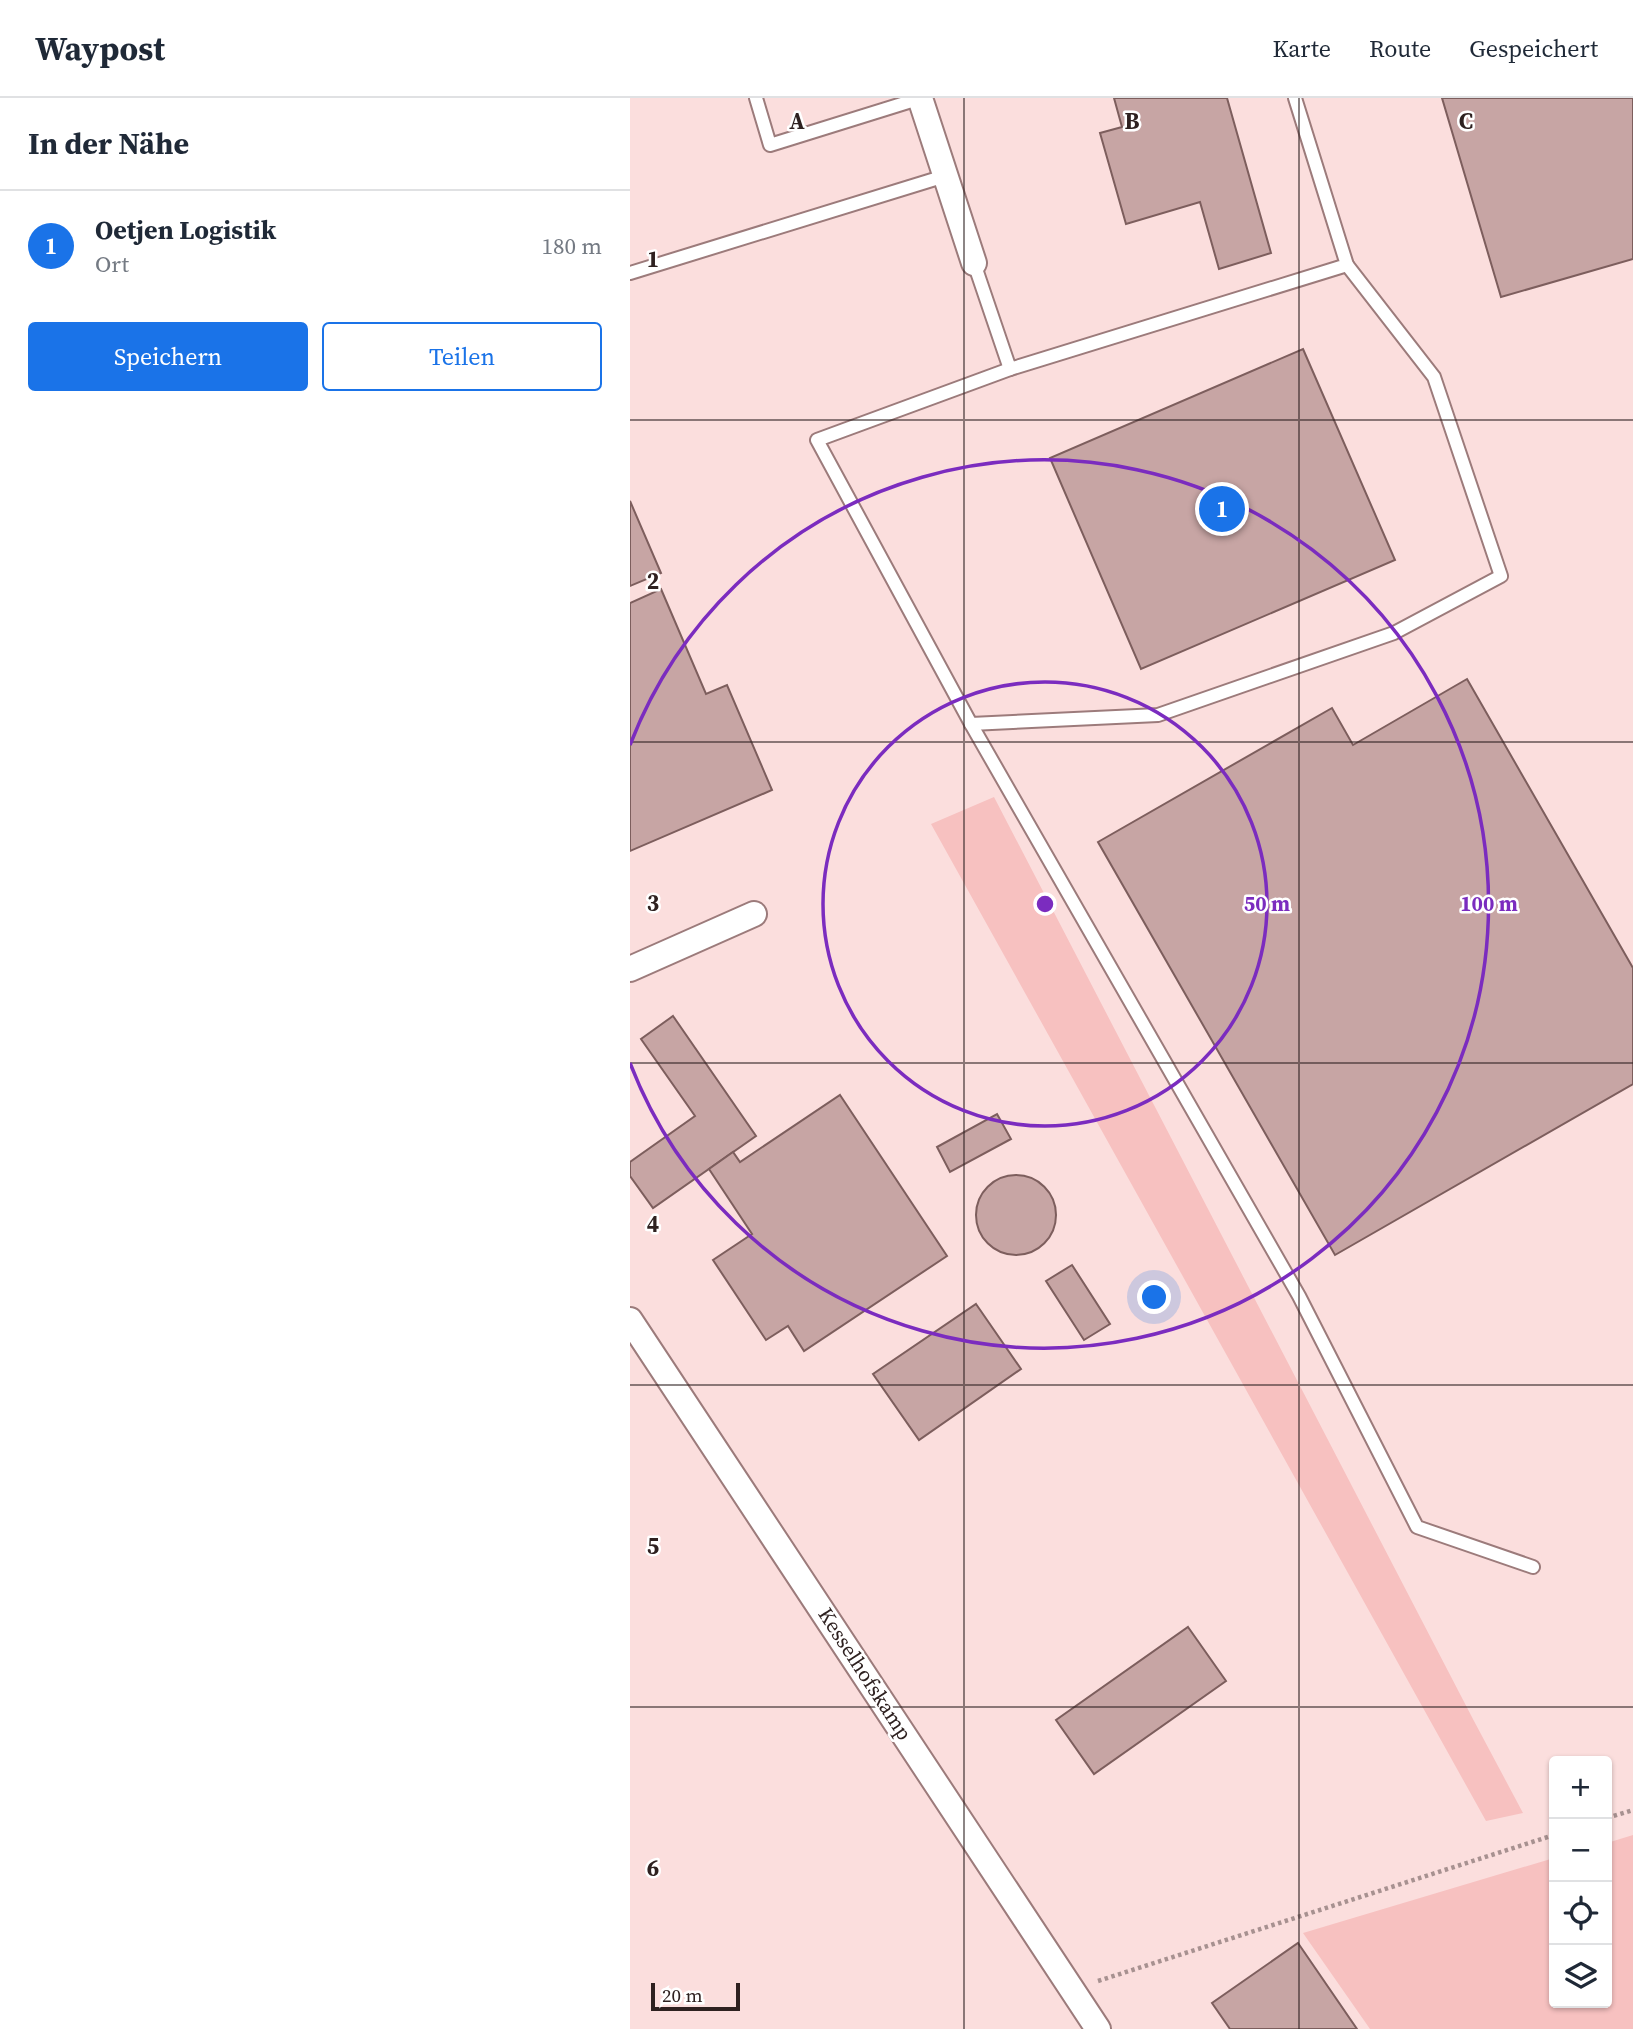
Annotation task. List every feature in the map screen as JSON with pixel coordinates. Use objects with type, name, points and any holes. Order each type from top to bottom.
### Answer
[{"type":"street","points":[[920,98],[974,263]]},
{"type":"street","points":[[630,969],[754,914]]},
{"type":"street","name":"Kesselhofskamp","points":[[630,1320],[1098,2029]]},
{"type":"lane","points":[[756,98],[770,145],[920,98]]},
{"type":"lane","points":[[971,724],[1158,715],[1394,633],[1501,576],[1434,377],[1347,265],[1294,98]]},
{"type":"lane","points":[[630,273],[946,176]]},
{"type":"lane","points":[[974,263],[1010,369]]},
{"type":"lane","points":[[1347,265],[1010,369],[817,440],[971,724],[1299,1296],[1417,1527],[1533,1567]]},
{"type":"path","points":[[1612,1816],[1633,1810]]},
{"type":"path","points":[[1072,1989],[1549,1837]]},
{"type":"shaded area","points":[[994,797],[1523,1813],[1486,1821],[931,824]]},
{"type":"shaded area","points":[[1633,1835],[1633,2029],[1370,2029],[1303,1933],[1549,1859],[1549,2008],[1612,2008],[1612,1841]]},
{"type":"building","points":[[1114,98],[1227,98],[1271,253],[1219,269],[1200,202],[1126,224],[1100,133],[1122,127]]},
{"type":"building","points":[[1442,98],[1633,98],[1633,259],[1501,297]]},
{"type":"building","points":[[1303,349],[1395,560],[1141,669],[1050,458]]},
{"type":"building","points":[[630,501],[661,573],[630,586]]},
{"type":"building","points":[[661,589],[706,694],[727,685],[772,790],[630,851],[630,603]]},
{"type":"building","points":[[1467,679],[1633,968],[1633,1084],[1335,1255],[1098,842],[1332,708],[1353,745]]},
{"type":"building","points":[[673,1016],[756,1136],[653,1208],[630,1176],[630,1162],[695,1116],[641,1039]]},
{"type":"building","points":[[840,1095],[947,1256],[804,1351],[788,1326],[766,1340],[713,1260],[752,1234],[709,1169],[733,1152],[740,1162]]},
{"type":"building","points":[[997,1114],[1011,1139],[950,1172],[937,1147]]},
{"type":"building","points":[[1016,1175],[1031,1178],[1044,1187],[1053,1200],[1056,1215],[1053,1230],[1044,1243],[1031,1252],[1016,1255],[1001,1252],[988,1243],[979,1230],[976,1215],[979,1200],[988,1187],[1001,1178]]},
{"type":"building","points":[[1072,1265],[1110,1324],[1084,1340],[1046,1281]]},
{"type":"building","points":[[976,1304],[1021,1369],[919,1440],[873,1374]]},
{"type":"building","points":[[1188,1627],[1226,1681],[1094,1774],[1056,1720]]},
{"type":"building","points":[[1298,1943],[1357,2029],[1230,2029],[1212,2003]]},
{"type":"place","name":"Oetjen Logistik","points":[[1222,509]]}]
